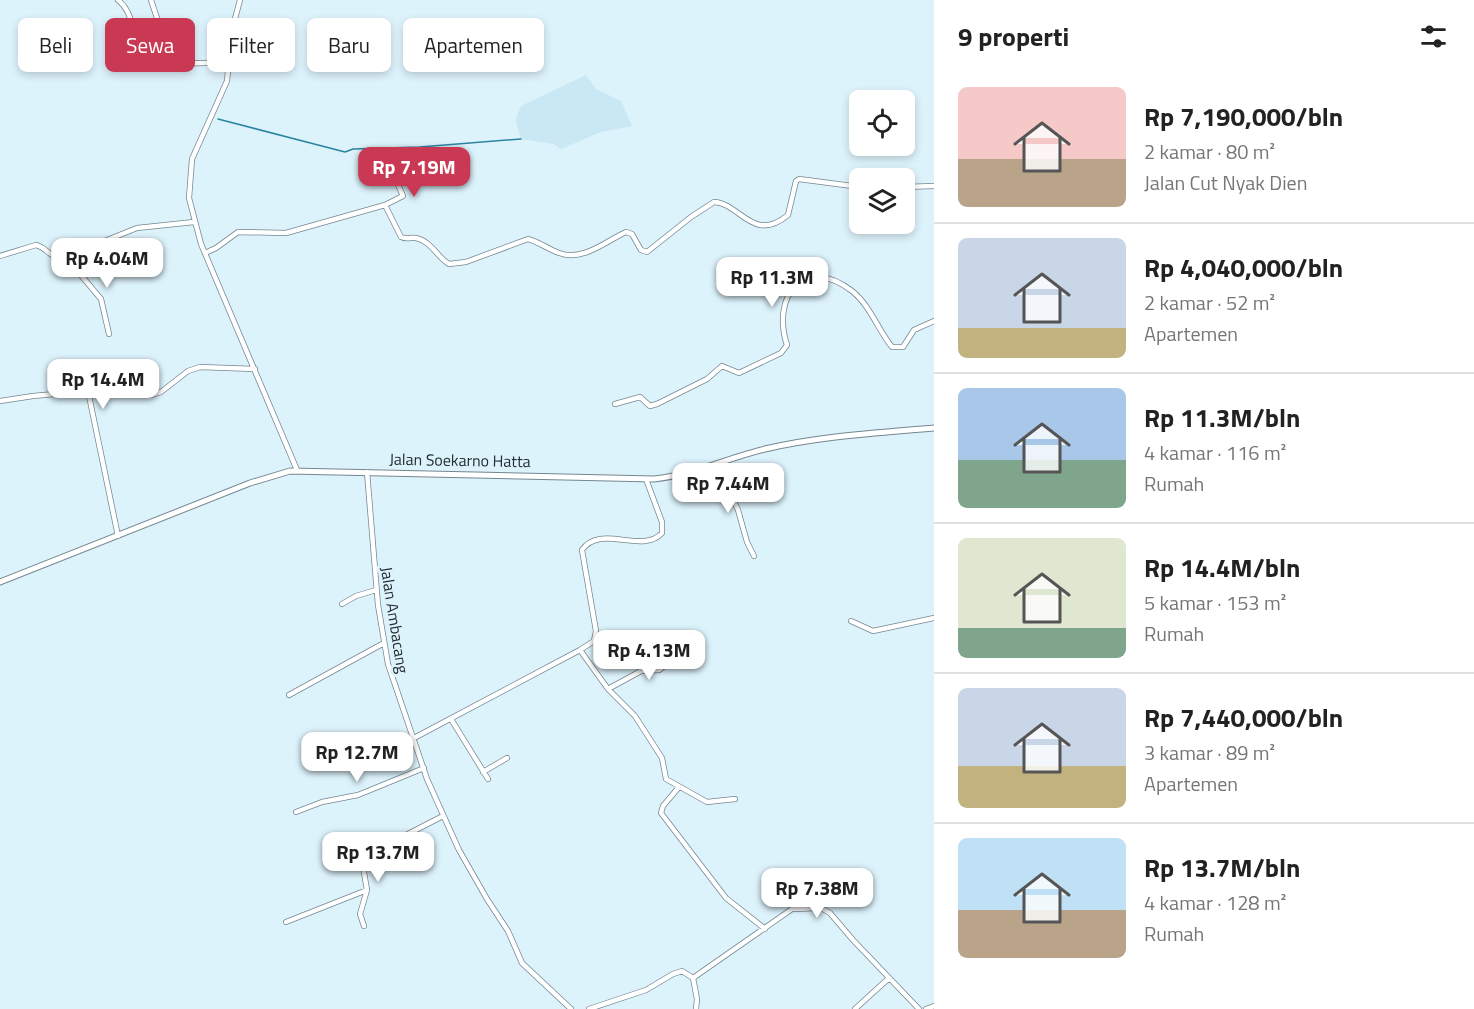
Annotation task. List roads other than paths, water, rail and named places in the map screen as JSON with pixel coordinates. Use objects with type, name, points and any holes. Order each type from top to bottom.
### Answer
[{"type":"street","points":[[118,0],[128,12],[130,18]]},
{"type":"street","points":[[151,0],[158,18]]},
{"type":"street","points":[[235,18],[240,0]]},
{"type":"street","points":[[228,72],[225,89],[192,159],[188,190],[194,222],[205,253],[297,470]]},
{"type":"street","points":[[205,253],[240,232],[286,233],[385,205],[403,196],[393,173]]},
{"type":"street","points":[[385,205],[401,237],[408,240],[417,238],[432,247],[447,264],[456,264],[528,239],[559,253],[575,255],[596,248],[626,232],[632,234],[642,250],[647,252],[714,202],[723,204],[751,222],[768,225],[788,215],[796,181],[799,179],[849,186]]},
{"type":"street","points":[[915,187],[934,186]]},
{"type":"street","points":[[0,256],[36,245],[58,258],[137,228],[194,222]]},
{"type":"street","points":[[71,254],[78,270],[101,299],[109,334]]},
{"type":"street","points":[[615,404],[640,397],[650,406],[657,404],[707,378],[722,366],[739,373],[781,353],[787,345],[783,334],[783,312],[792,288],[811,278],[834,281],[851,290],[860,299],[892,347],[903,347],[914,330],[934,321]]},
{"type":"street","points":[[0,401],[88,391],[151,395],[166,389],[183,374],[200,367],[255,369]]},
{"type":"street","points":[[88,391],[104,478],[118,536]]},
{"type":"street","name":"Jalan Soekarno Hatta","points":[[0,582],[250,483],[297,470],[646,479],[670,477],[752,452],[810,440],[934,428]]},
{"type":"street","points":[[716,464],[738,510],[747,542],[754,556]]},
{"type":"street","name":"Jalan Ambacang","points":[[367,472],[376,591],[384,643],[394,687],[442,816],[486,899],[508,931],[522,963],[571,1009]]},
{"type":"street","points":[[414,738],[594,641],[596,635],[582,556],[584,547],[612,538],[644,542],[653,540],[662,533],[662,522],[646,479]]},
{"type":"street","points":[[342,604],[356,596],[376,591]]},
{"type":"street","points":[[851,621],[873,631],[934,618]]},
{"type":"street","points":[[289,695],[384,643]]},
{"type":"street","points":[[580,650],[608,689],[635,716],[662,758],[666,779],[706,802],[735,799]]},
{"type":"street","points":[[608,689],[641,671],[660,670],[676,657]]},
{"type":"street","points":[[451,719],[488,779]]},
{"type":"street","points":[[483,772],[507,758]]},
{"type":"street","points":[[296,812],[322,802],[358,795],[424,768]]},
{"type":"street","points":[[680,788],[661,810],[666,821],[726,898],[765,928]]},
{"type":"street","points":[[364,926],[360,914],[367,890],[361,855],[363,849],[406,835],[442,816]]},
{"type":"street","points":[[286,922],[367,890]]},
{"type":"street","points":[[693,978],[797,908],[826,909],[920,1009]]},
{"type":"street","points":[[589,1009],[652,987],[682,971],[693,978],[697,999],[696,1009]]},
{"type":"street","points":[[855,1009],[889,978]]},
{"type":"street","points":[[926,1009],[934,1006]]},
{"type":"waterway","points":[[218,119],[345,152],[353,149],[420,147],[521,139]]}]
